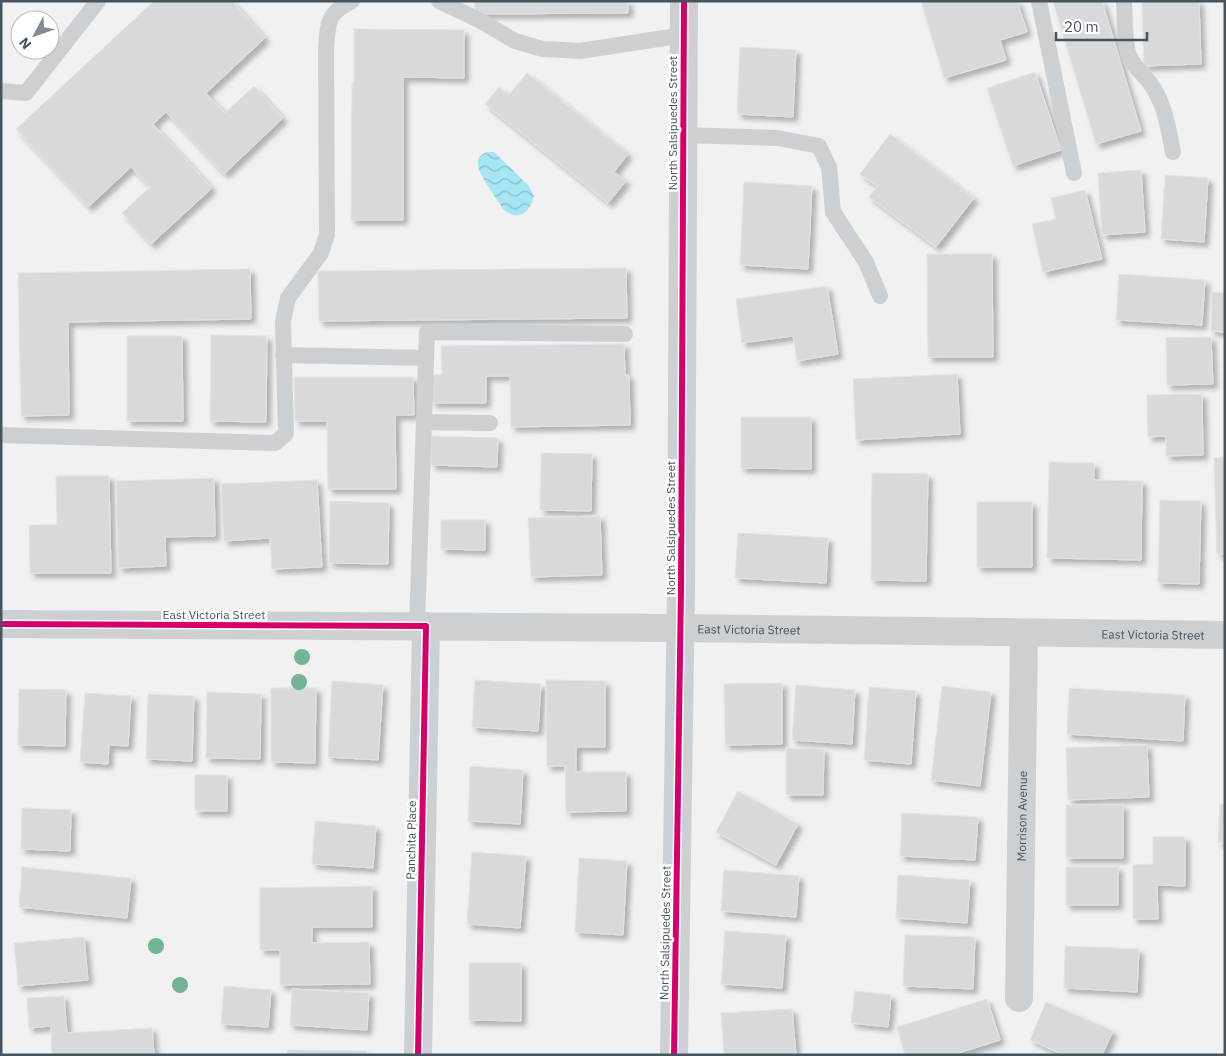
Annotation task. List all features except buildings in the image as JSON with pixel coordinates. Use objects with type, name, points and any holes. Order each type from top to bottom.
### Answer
[{"type":"street","name":"North Salsipuedes Street","points":[[674,1055],[680,628],[684,1]]},
{"type":"street","name":"East Victoria Street","points":[[1,624],[680,628],[1225,634]]},
{"type":"street","name":"Panchita Place","points":[[418,1055],[422,626]]},
{"type":"street","name":"Morrison Avenue","points":[[1018,998],[1024,633]]},
{"type":"lane","points":[[1,91],[26,92],[98,1]]},
{"type":"lane","points":[[1,435],[275,443],[286,434],[282,320],[288,298],[321,253],[327,234],[326,48],[328,22],[340,7],[352,1]]},
{"type":"lane","points":[[439,1],[479,20],[515,41],[543,49],[580,51],[684,35]]},
{"type":"lane","points":[[1039,1],[1074,173]]},
{"type":"lane","points":[[1124,1],[1128,53],[1135,67],[1150,82],[1162,104],[1173,152]]},
{"type":"lane","points":[[683,135],[778,138],[820,146],[829,167],[833,212],[866,262],[880,296]]},
{"type":"lane","points":[[422,626],[427,332],[625,334]]},
{"type":"lane","points":[[283,355],[426,358]]},
{"type":"lane","points":[[424,422],[490,423]]},
{"type":"water","points":[[486,152],[494,152],[528,185],[534,196],[530,207],[523,214],[514,215],[503,209],[484,180],[479,169],[478,160]]},
{"type":"cycle path","points":[[674,1055],[681,590],[684,1]]},
{"type":"cycle path","points":[[1,624],[426,626],[418,1055]]}]
